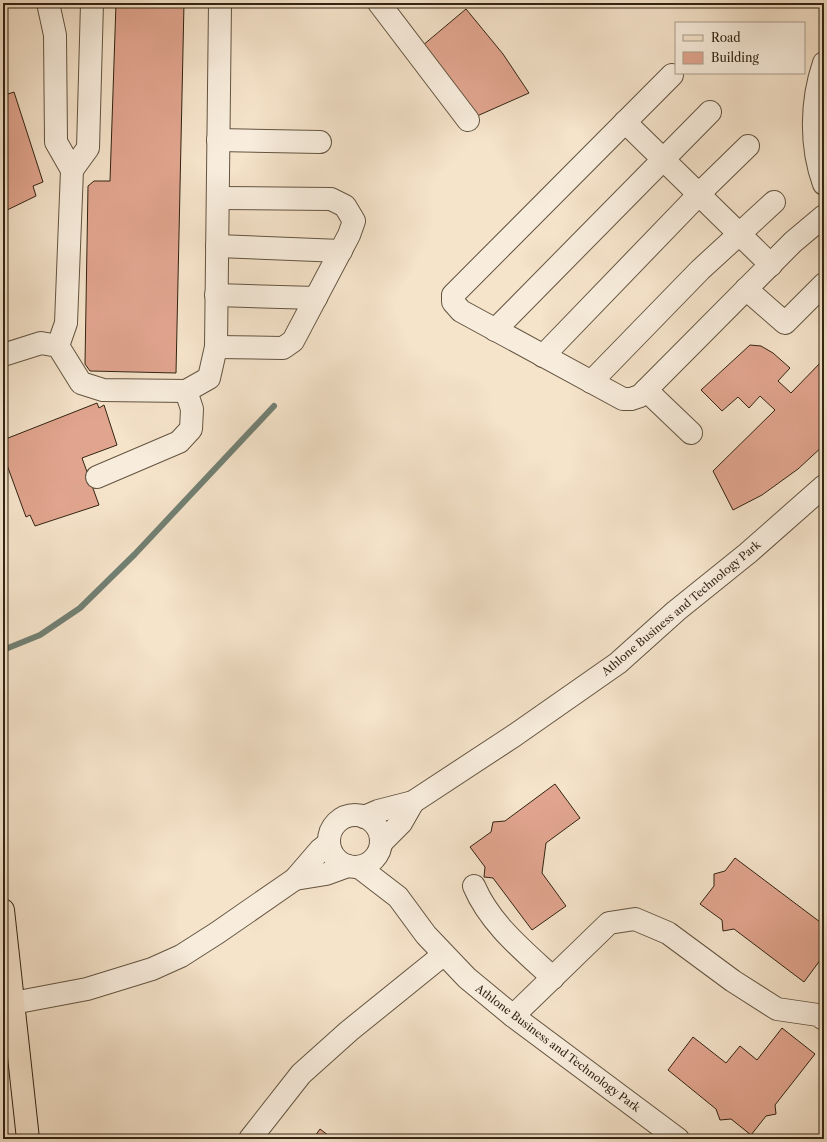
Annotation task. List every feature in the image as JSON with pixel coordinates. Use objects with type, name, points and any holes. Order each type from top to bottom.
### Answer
[{"type":"main road","points":[[3,910],[28,1139]]},
{"type":"street","points":[[48,3],[55,35],[56,142],[72,170],[66,323],[58,346]]},
{"type":"street","points":[[72,170],[88,148],[92,3]]},
{"type":"street","points":[[4,350],[41,343],[58,346],[81,384],[103,390],[186,391],[209,378],[216,347],[220,3]]},
{"type":"street","points":[[379,3],[468,120]]},
{"type":"street","points":[[824,63],[816,92],[814,127],[817,153],[824,184]]},
{"type":"street","points":[[672,75],[453,295],[453,302],[461,311],[623,399],[631,400],[640,396],[793,242],[824,216]]},
{"type":"street","points":[[495,330],[710,112]]},
{"type":"street","points":[[625,122],[771,265]]},
{"type":"street","points":[[218,140],[320,142]]},
{"type":"street","points":[[543,356],[698,195],[748,146]]},
{"type":"street","points":[[216,347],[283,348],[293,341],[349,235],[354,221],[345,206],[330,199],[218,198]]},
{"type":"street","points":[[591,382],[700,270],[774,202]]},
{"type":"street","points":[[217,246],[341,250]]},
{"type":"street","points":[[746,289],[785,324],[824,284]]},
{"type":"street","points":[[216,295],[316,298]]},
{"type":"street","points":[[646,390],[691,433]]},
{"type":"street","points":[[97,477],[179,442],[190,429],[192,409],[186,391]]},
{"type":"street","name":"Athlone Business and Technology Park","points":[[678,1139],[513,1016],[467,978],[443,955],[415,921],[398,897],[353,866],[335,858],[329,843],[334,826],[340,820],[352,816],[364,817],[378,811],[413,802],[515,735],[618,663],[676,611],[748,553],[824,486]]},
{"type":"street","name":"Athlone Business and Technology Park","points":[[295,879],[326,874],[369,863],[375,858],[380,847],[401,823],[413,802]]},
{"type":"street","name":"Athlone Business and Technology Park","points":[[364,817],[377,828],[380,847],[393,878],[398,897]]},
{"type":"street","name":"Athlone Business and Technology Park","points":[[13,1003],[87,989],[152,969],[181,956],[295,879],[320,850],[329,843]]},
{"type":"street","points":[[474,886],[481,902],[510,938],[553,978]]},
{"type":"street","points":[[513,1016],[609,923],[635,919],[668,933],[733,981],[777,1009],[818,1015],[824,1019]]},
{"type":"street","points":[[250,1139],[302,1074],[348,1031],[443,955]]},
{"type":"building","points":[[116,3],[184,3],[176,373],[90,371],[85,364],[88,186],[94,181],[110,181]]},
{"type":"building","points":[[466,9],[503,54],[529,93],[468,120],[416,51]]},
{"type":"building","points":[[3,87],[5,95],[14,92],[43,182],[33,186],[36,196],[3,212]]},
{"type":"building","points":[[750,345],[761,346],[773,353],[790,368],[778,381],[791,393],[824,359],[824,445],[798,469],[762,495],[733,510],[713,471],[775,410],[760,396],[749,408],[738,397],[722,411],[701,390]]},
{"type":"building","points":[[97,403],[99,408],[104,405],[117,445],[82,458],[99,505],[35,526],[30,515],[26,517],[3,454],[3,440]]},
{"type":"building","points":[[555,784],[580,818],[546,843],[542,873],[566,906],[532,930],[493,878],[484,877],[485,867],[470,847],[491,832],[493,822],[505,821]]},
{"type":"building","points":[[735,858],[824,925],[824,955],[804,982],[734,929],[723,931],[722,920],[700,904],[714,886],[714,874],[725,871]]},
{"type":"building","points":[[782,1028],[815,1054],[775,1105],[776,1114],[766,1116],[751,1135],[731,1119],[720,1120],[716,1109],[668,1070],[693,1037],[726,1063],[740,1046],[757,1060]]},
{"type":"building","points":[[320,1129],[333,1139],[313,1139]]},
{"type":"waterway","points":[[8,648],[40,635],[80,608],[135,554],[274,406]]}]
